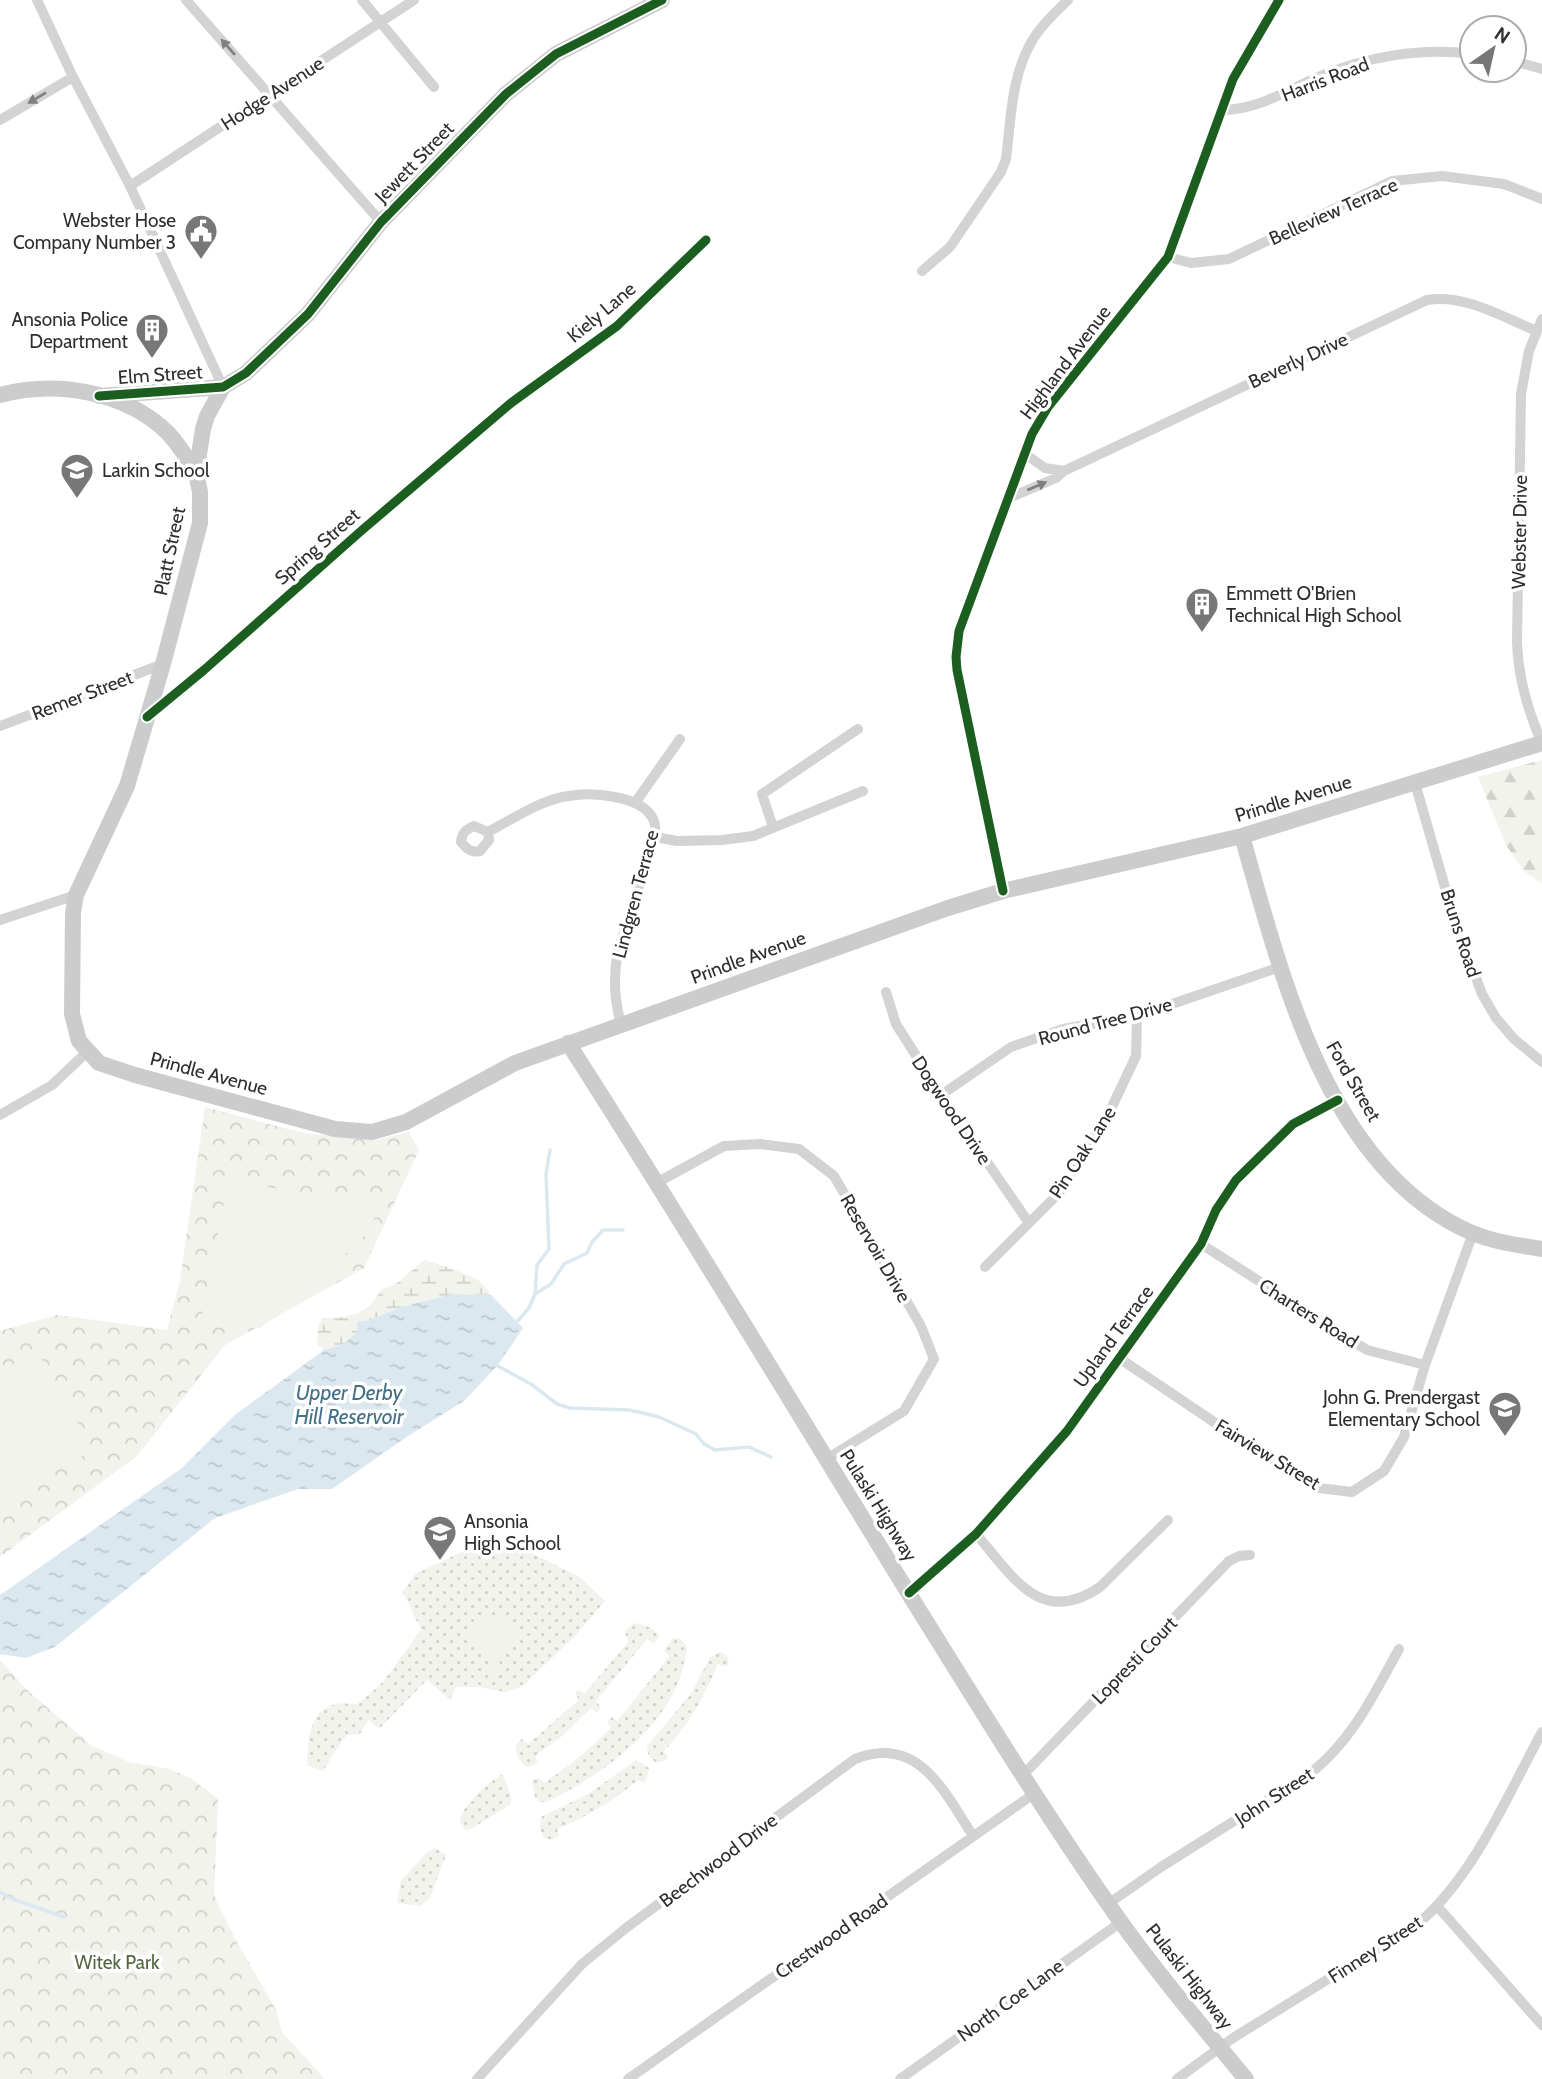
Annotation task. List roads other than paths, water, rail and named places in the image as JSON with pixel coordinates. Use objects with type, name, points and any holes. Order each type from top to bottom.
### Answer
[{"type":"main road","name":"Jewett Street","points":[[223,387],[246,373],[308,314],[381,222],[530,72],[575,44],[662,0]]},
{"type":"main road","name":"Elm Street","points":[[0,395],[53,387],[99,396],[128,407],[152,420],[178,445],[196,473]]},
{"type":"main road","name":"Elm Street","points":[[99,396],[223,387]]},
{"type":"main road","name":"Platt Street","points":[[87,1052],[79,1041],[72,1014],[73,913],[76,895],[120,804],[163,664],[200,523],[201,503],[196,473],[207,416],[223,387]]},
{"type":"main road","name":"Prindle Avenue","points":[[87,1052],[99,1063],[135,1075],[335,1129],[372,1132],[388,1129],[515,1063],[948,908],[1003,891],[1242,836],[1542,743]]},
{"type":"main road","name":"Ford Street","points":[[1242,836],[1280,967],[1303,1031],[1338,1100],[1373,1154],[1406,1191],[1426,1208],[1473,1233],[1500,1242],[1542,1249]]},
{"type":"main road","name":"Pulaski Highway","points":[[568,1043],[658,1182],[825,1460],[1023,1775],[1121,1922],[1246,2079]]},
{"type":"street","points":[[37,0],[73,77],[130,186],[223,387]]},
{"type":"street","points":[[186,0],[381,222]]},
{"type":"street","points":[[362,0],[434,87]]},
{"type":"street","name":"Hodge Avenue","points":[[130,186],[414,0]]},
{"type":"street","points":[[922,271],[950,247],[1001,172],[1006,159],[1018,73],[1040,30],[1068,0]]},
{"type":"street","name":"Highland Avenue","points":[[1003,891],[976,769],[956,657],[959,631],[1032,434],[1048,407],[1167,257],[1242,60],[1279,0]]},
{"type":"street","name":"Harris Road","points":[[1222,110],[1256,106],[1318,77],[1365,61],[1430,51],[1458,53]]},
{"type":"street","points":[[0,120],[73,77]]},
{"type":"street","name":"Belleview Terrace","points":[[1167,257],[1191,263],[1229,259],[1392,181],[1442,176],[1504,184],[1542,200]]},
{"type":"street","name":"Kiely Lane","points":[[511,403],[617,326],[706,240]]},
{"type":"street","name":"Beverly Drive","points":[[1009,498],[1427,300],[1442,298],[1468,303],[1537,331]]},
{"type":"street","name":"Webster Drive","points":[[1542,319],[1524,369],[1521,394],[1517,642],[1522,686],[1542,743]]},
{"type":"street","name":"Spring Street","points":[[147,717],[511,403]]},
{"type":"street","points":[[1025,454],[1045,468],[1064,471]]},
{"type":"street","name":"Remer Street","points":[[0,726],[163,664]]},
{"type":"street","points":[[773,827],[762,794],[858,729]]},
{"type":"street","points":[[635,803],[680,739]]},
{"type":"street","name":"Bruns Road","points":[[1415,783],[1453,915],[1482,994],[1496,1018],[1514,1039],[1542,1062]]},
{"type":"street","points":[[655,837],[677,841],[753,836],[863,791]]},
{"type":"street","name":"Lindgren Terrace","points":[[488,832],[536,806],[568,796],[607,796],[635,803],[650,814],[656,823],[655,837],[618,951],[614,985],[621,1024]]},
{"type":"street","points":[[0,920],[76,895]]},
{"type":"street","name":"Round Tree Drive","points":[[941,1095],[1011,1047],[1063,1029],[1137,1016],[1280,967]]},
{"type":"street","name":"Dogwood Drive","points":[[886,992],[896,1024],[1029,1223]]},
{"type":"street","name":"Pin Oak Lane","points":[[985,1267],[1059,1194],[1110,1111],[1136,1056],[1137,1016]]},
{"type":"street","points":[[0,1115],[52,1085],[87,1052]]},
{"type":"street","name":"Upland Terrace","points":[[909,1593],[976,1534],[1067,1431],[1200,1244],[1216,1210],[1236,1180],[1293,1124],[1338,1100]]},
{"type":"street","name":"Reservoir Drive","points":[[658,1182],[724,1146],[760,1144],[799,1149],[834,1176],[921,1326],[934,1359],[904,1411],[825,1460]]},
{"type":"street","name":"Fairview Street","points":[[1119,1358],[1251,1447],[1319,1488],[1352,1492],[1384,1471],[1404,1437],[1425,1365],[1473,1233]]},
{"type":"street","name":"Charters Road","points":[[1200,1244],[1367,1350],[1425,1365]]},
{"type":"street","points":[[976,1534],[1023,1588],[1042,1599],[1058,1603],[1087,1595],[1100,1587],[1168,1520]]},
{"type":"street","name":"Lopresti Court","points":[[1023,1775],[1229,1561],[1250,1555]]},
{"type":"street","name":"John Street","points":[[1108,1904],[1328,1759],[1360,1719],[1399,1649]]},
{"type":"street","name":"Finney Street","points":[[1177,2079],[1219,2047],[1420,1922],[1438,1907],[1467,1870],[1542,1732]]},
{"type":"street","name":"Beechwood Drive","points":[[477,2079],[582,1964],[626,1928],[855,1759],[880,1751],[892,1752],[917,1764],[936,1779],[973,1836]]},
{"type":"street","name":"Crestwood Road","points":[[628,2079],[1035,1793]]},
{"type":"street","points":[[1438,1907],[1542,2025]]},
{"type":"street","name":"North Coe Lane","points":[[900,2079],[1121,1922]]},
{"type":"water","name":"Upper Derby Hill Reservoir","points":[[454,1294],[491,1295],[523,1328],[498,1365],[464,1401],[332,1489],[298,1489],[215,1518],[55,1647],[26,1658],[0,1654],[0,1595],[182,1468],[236,1414],[324,1350],[344,1344],[358,1331],[357,1322],[370,1320],[401,1307]]},
{"type":"waterway","points":[[535,1294],[537,1265],[549,1249],[546,1174],[550,1150]]},
{"type":"waterway","points":[[515,1324],[529,1308],[535,1294],[551,1284],[564,1264],[587,1253],[592,1242],[603,1230],[623,1230]]},
{"type":"waterway","points":[[496,1365],[531,1384],[557,1404],[570,1408],[643,1413],[659,1417],[696,1434],[704,1444],[715,1450],[749,1447],[771,1457]]},
{"type":"waterway","points":[[0,1892],[64,1917]]},
{"type":"place","name":"Webster Hose Company Number 3","points":[[201,261]]},
{"type":"place","name":"Ansonia Police Department","points":[[152,360]]},
{"type":"place","name":"Larkin School","points":[[77,500]]},
{"type":"place","name":"Emmett O'Brien Technical High School","points":[[1202,634]]},
{"type":"place","name":"John G. Prendergast Elementary School","points":[[1505,1438]]},
{"type":"place","name":"Ansonia High School","points":[[440,1562]]},
{"type":"park label","name":"Witek Park","points":[[117,1962]]}]
